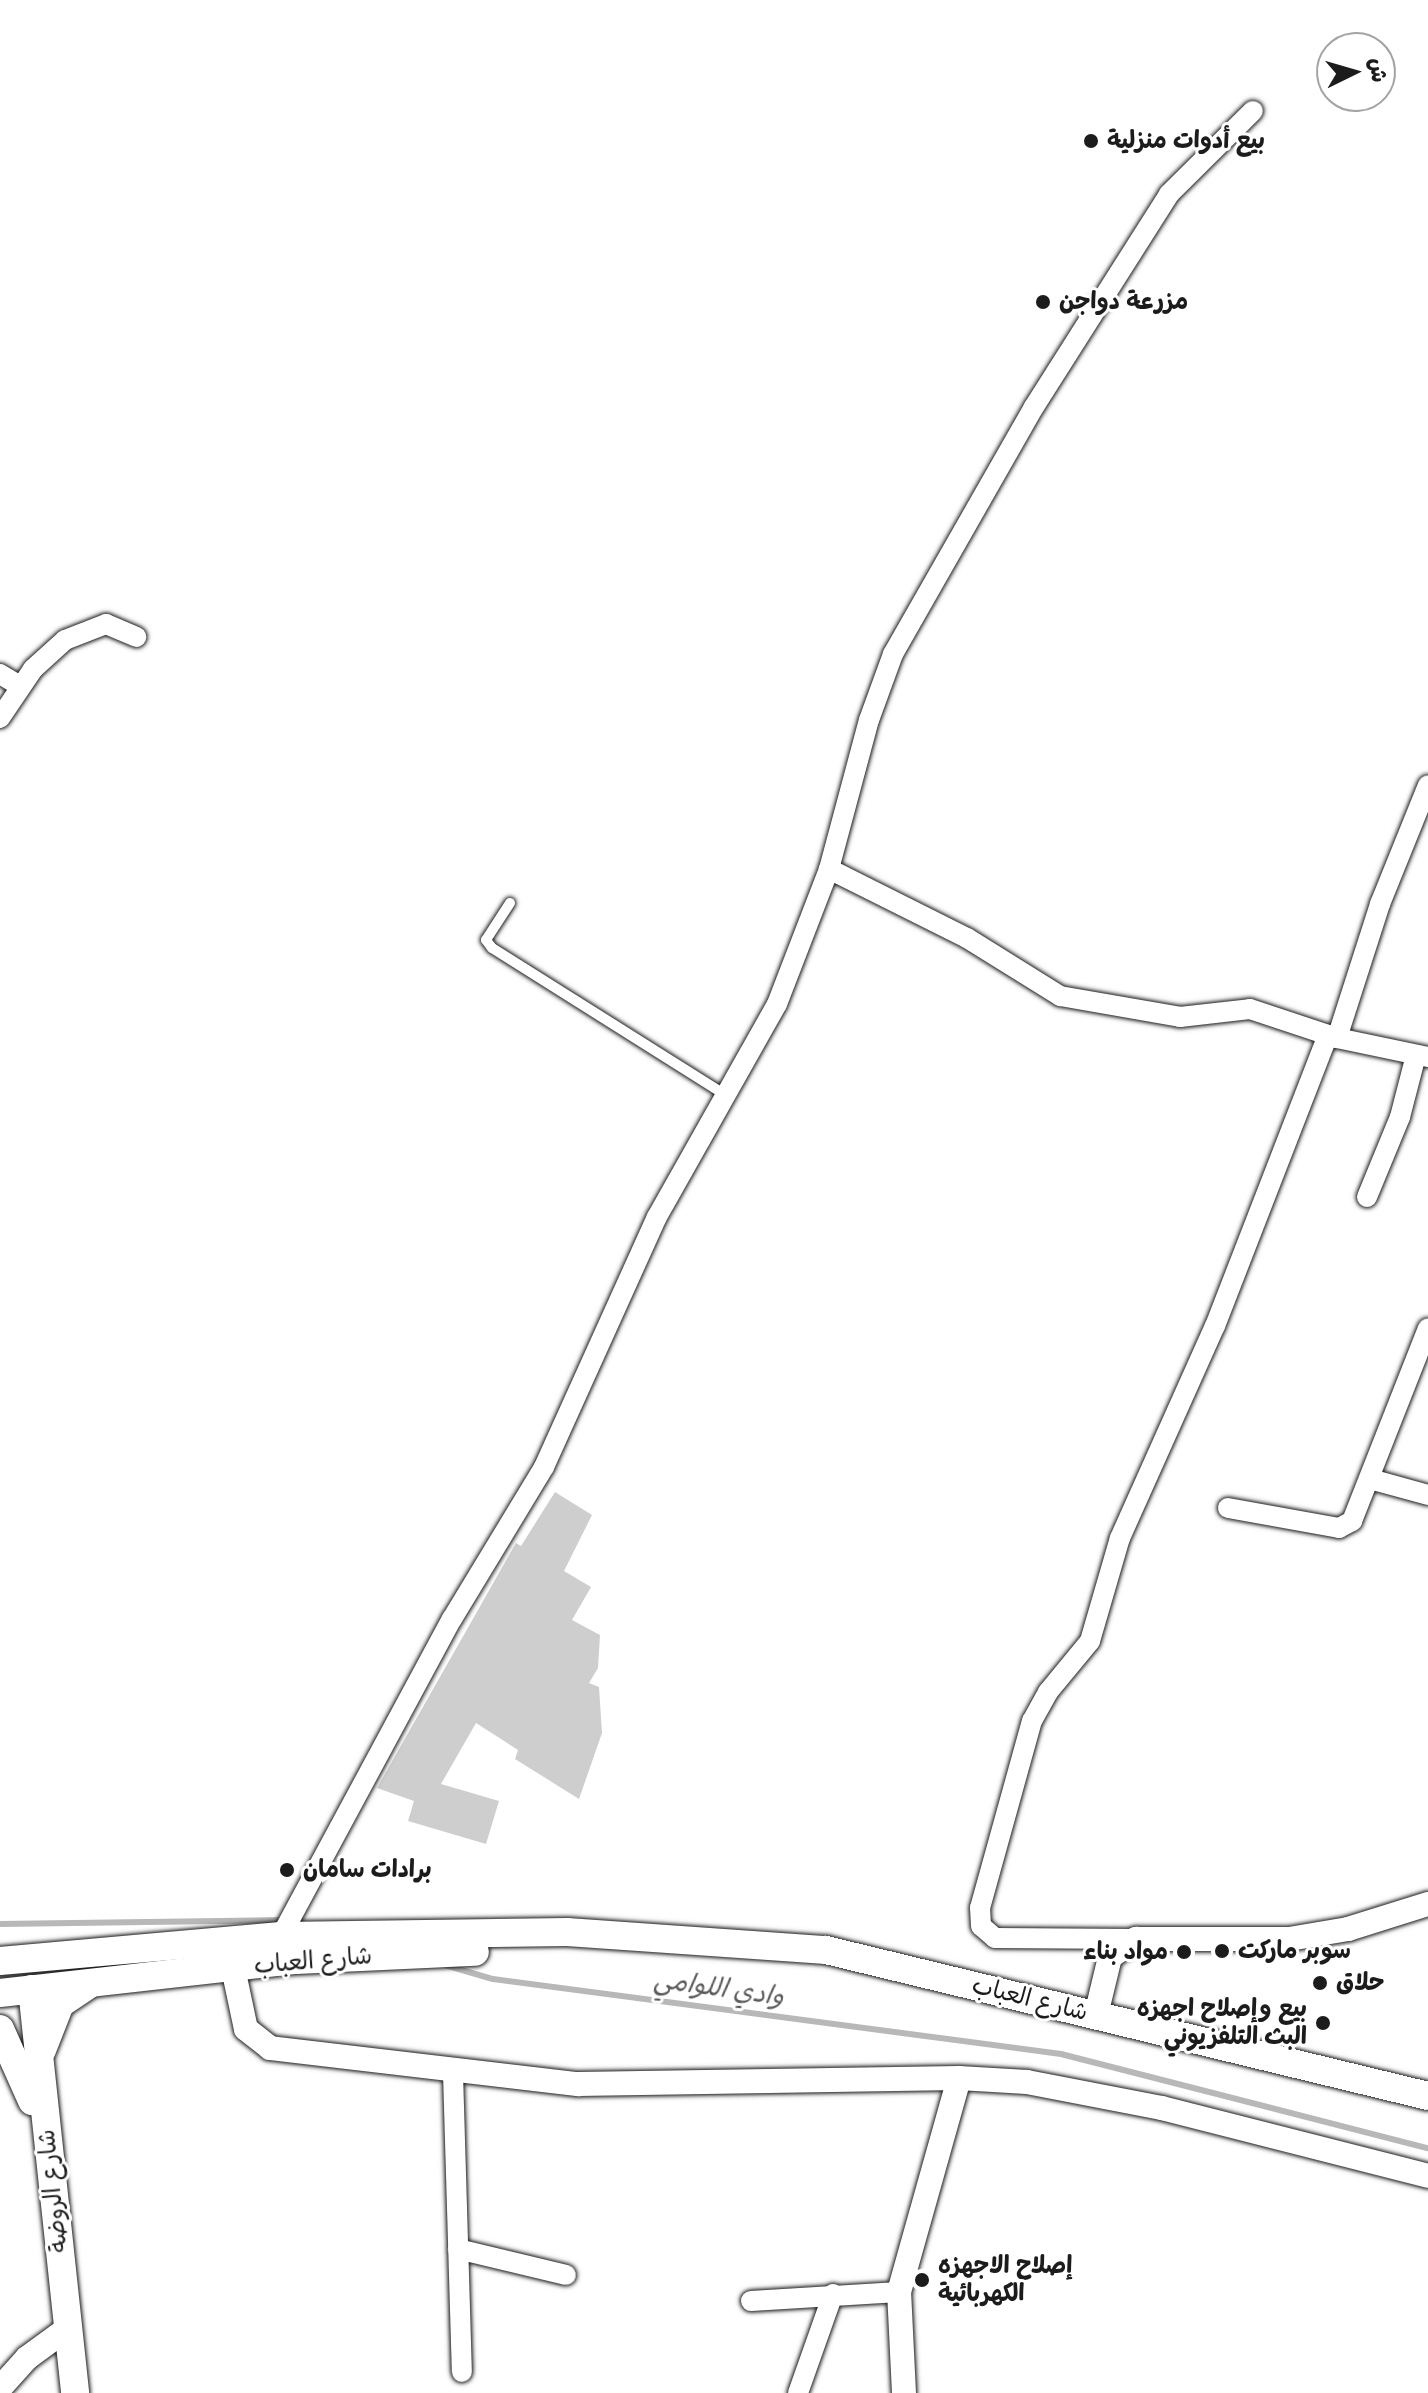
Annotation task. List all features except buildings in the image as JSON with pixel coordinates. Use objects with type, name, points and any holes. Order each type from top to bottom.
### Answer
[{"type":"main road","name":"شارع العباب","points":[[0,1961],[281,1936],[567,1932],[826,1950],[1428,2096]]},
{"type":"main road","points":[[233,1968],[281,1936],[303,1946],[410,1955]]},
{"type":"main road","name":"شارع العباب","points":[[0,1993],[233,1968],[566,1948],[627,1936]]},
{"type":"main road","points":[[0,1971],[32,1989],[67,1965],[131,1957],[152,1946]]},
{"type":"main road","points":[[39,2059],[60,2004],[94,1983]]},
{"type":"main road","name":"شارع الروضة","points":[[32,1989],[75,2393]]},
{"type":"main road","points":[[0,2029],[20,2066],[49,2154]]},
{"type":"street","points":[[281,1936],[309,1894],[452,1619],[544,1467],[657,1217],[729,1097],[777,1004],[829,869],[869,720],[893,654],[1034,407],[1169,194],[1253,111]]},
{"type":"street","points":[[0,718],[20,686],[48,653],[85,629],[117,625],[136,637]]},
{"type":"street","points":[[0,674],[20,686]]},
{"type":"street","points":[[1428,785],[1384,892],[1333,1036],[1215,1326],[1120,1538],[1090,1641],[1048,1692],[1032,1721],[980,1908],[981,1926],[995,1938],[1289,1939],[1348,1929],[1428,1904]]},
{"type":"street","points":[[829,869],[967,938],[1060,996],[1180,1017],[1250,1009],[1333,1036],[1422,1056],[1367,1197]]},
{"type":"street","points":[[1228,1508],[1339,1528],[1352,1521],[1428,1328]]},
{"type":"street","points":[[1370,1479],[1428,1495]]},
{"type":"street","points":[[1096,2015],[1110,1957],[1136,1939]]},
{"type":"street","points":[[233,1968],[246,2029],[270,2048],[453,2073],[578,2084],[959,2078],[1027,2082],[1162,2108],[1428,2176]]},
{"type":"street","points":[[453,2073],[462,2372]]},
{"type":"street","points":[[904,2393],[899,2292],[959,2078]]},
{"type":"street","points":[[458,2249],[566,2275]]},
{"type":"street","points":[[751,2301],[899,2292]]},
{"type":"street","points":[[798,2393],[833,2294]]},
{"type":"street","points":[[0,2388],[27,2358],[68,2328]]},
{"type":"lane","points":[[510,903],[486,940],[492,948],[729,1097]]},
{"type":"waterway","name":"وادي اللوامي","points":[[0,1924],[284,1920]]},
{"type":"waterway","name":"وادي اللوامي","points":[[445,1965],[493,1979],[1061,2054],[1428,2148]]},
{"type":"place","name":"بيع أدوات منزلية","points":[[1091,141]]},
{"type":"place","name":"مزرعة دواجن","points":[[1043,302]]},
{"type":"place","name":"برادات سامان","points":[[287,1870]]},
{"type":"place","name":"سوبر ماركت","points":[[1222,1951]]},
{"type":"place","name":"مواد بناء","points":[[1184,1952]]},
{"type":"place","name":"حلاق","points":[[1320,1983]]},
{"type":"place","name":"بيع وإصلاح اجهزه البث التلفزيوني","points":[[1323,2023]]},
{"type":"place","name":"إصلاح الاجهزه الكهربائية","points":[[922,2280]]}]
